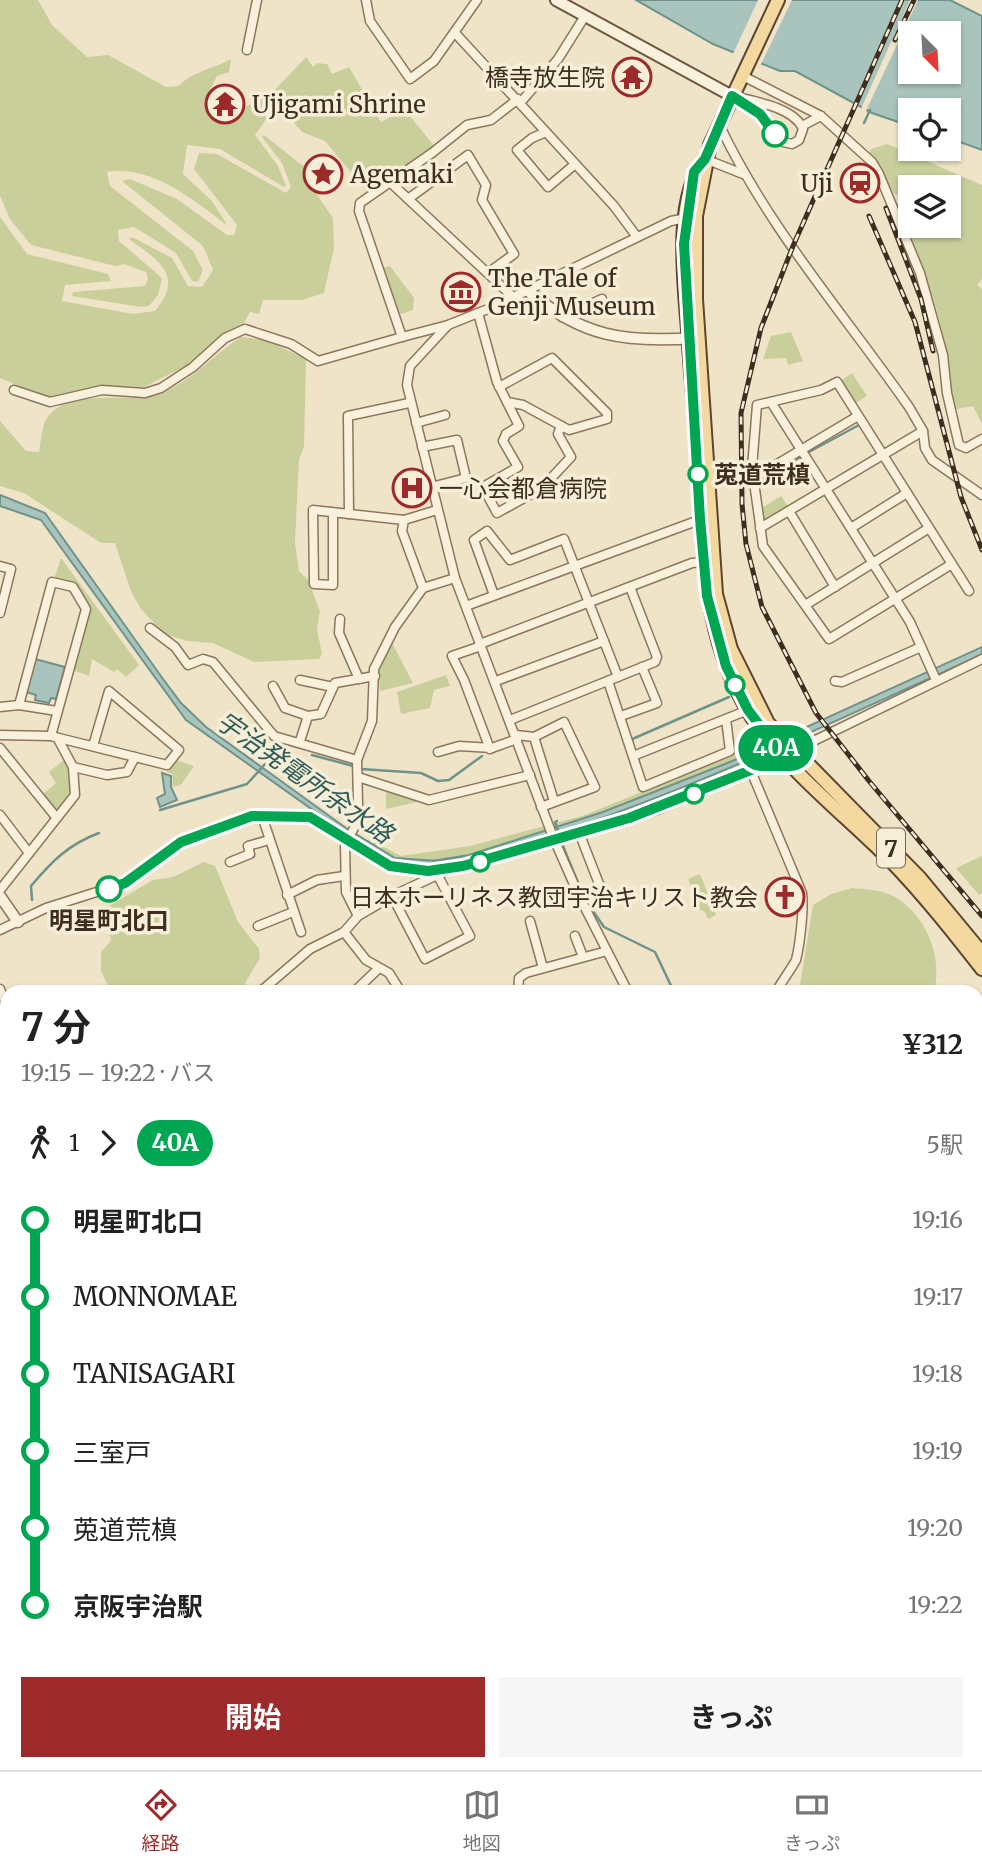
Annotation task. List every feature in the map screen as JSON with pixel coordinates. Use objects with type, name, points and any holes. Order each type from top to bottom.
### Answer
[{"type":"main road","points":[[556,0],[732,96]]},
{"type":"main road","name":"7","points":[[774,738],[743,678],[722,623],[716,594],[706,519],[695,338],[695,244],[705,159],[778,0]]},
{"type":"main road","name":"7","points":[[695,338],[684,252],[686,218],[694,172],[705,159]]},
{"type":"main road","name":"7","points":[[706,519],[703,562],[714,631],[726,666],[748,710],[892,862],[982,970]]},
{"type":"main road","name":"7","points":[[786,752],[912,870],[982,953]]},
{"type":"street","points":[[247,50],[257,0]]},
{"type":"street","points":[[366,0],[370,21],[410,79],[434,61],[456,34],[477,0]]},
{"type":"street","points":[[402,337],[359,211],[360,204],[467,125],[498,117],[520,101],[558,59],[585,16]]},
{"type":"street","points":[[456,34],[614,206],[637,237]]},
{"type":"street","points":[[743,72],[821,116],[872,162],[901,220],[923,284],[943,355],[947,393],[959,445],[966,448],[982,439]]},
{"type":"street","points":[[732,96],[787,113],[802,126]]},
{"type":"street","points":[[732,96],[760,114],[783,142],[796,142],[801,136],[802,126]]},
{"type":"street","points":[[802,126],[821,116]]},
{"type":"street","points":[[719,124],[743,173],[787,242],[868,348],[923,430],[925,448],[932,460],[981,493]]},
{"type":"street","points":[[546,132],[517,150],[548,187],[574,165]]},
{"type":"street","points":[[408,199],[468,155],[486,185],[482,200],[513,254],[488,273]]},
{"type":"street","points":[[728,166],[735,157]]},
{"type":"street","points":[[705,159],[743,173]]},
{"type":"street","points":[[391,183],[513,297]]},
{"type":"street","points":[[14,390],[50,402],[102,390],[145,393],[161,388],[193,367],[225,338],[245,329],[291,344],[318,361],[448,325],[637,237],[686,218]]},
{"type":"street","points":[[527,290],[562,317],[591,331],[618,338],[695,338]]},
{"type":"street","points":[[562,317],[569,310],[580,309],[602,299]]},
{"type":"street","points":[[478,313],[499,387],[519,426],[506,434],[503,441],[518,467],[483,487],[497,513],[542,488],[571,457],[558,434],[561,426]]},
{"type":"street","points":[[448,325],[410,366],[407,385],[409,403],[455,578],[554,839],[624,985]]},
{"type":"street","points":[[499,387],[552,358],[607,413],[607,419],[569,430],[523,405],[508,402]]},
{"type":"street","points":[[952,564],[829,639],[764,546],[754,478],[757,405],[821,390],[837,382],[858,416],[883,455],[929,528],[952,564],[969,591]]},
{"type":"street","points":[[771,402],[895,599],[935,675]]},
{"type":"street","points":[[349,514],[348,416],[409,403]]},
{"type":"street","points":[[416,423],[445,415]]},
{"type":"street","points":[[754,478],[858,416]]},
{"type":"street","points":[[760,528],[923,430]]},
{"type":"street","points":[[422,447],[457,440],[466,478],[431,487]]},
{"type":"street","points":[[851,528],[907,493]]},
{"type":"street","points":[[333,512],[332,585],[314,584],[313,510],[333,512],[404,520],[437,510]]},
{"type":"street","points":[[789,511],[835,587]]},
{"type":"street","points":[[466,606],[706,519]]},
{"type":"street","points":[[404,520],[402,531],[423,588]]},
{"type":"street","points":[[807,604],[929,528]]},
{"type":"street","points":[[494,595],[472,543],[487,531],[510,560],[564,539],[618,677]]},
{"type":"street","points":[[490,748],[452,656],[692,563],[703,562]]},
{"type":"street","points":[[0,566],[11,569],[0,613]]},
{"type":"street","points":[[358,916],[346,892],[344,876],[348,839],[354,828],[358,777],[356,760],[372,721],[377,659],[395,627],[423,588],[455,578]]},
{"type":"street","points":[[0,890],[75,794],[73,767],[55,737],[57,711],[86,609],[73,587],[52,582],[19,705]]},
{"type":"street","points":[[510,720],[656,662],[657,657],[630,587]]},
{"type":"street","points":[[340,620],[339,633],[359,679]]},
{"type":"street","points":[[150,628],[174,647],[188,665],[203,659],[213,662],[274,736],[300,741],[318,750],[339,752],[356,760]]},
{"type":"street","points":[[496,681],[604,641]]},
{"type":"street","points":[[835,681],[842,682],[921,647]]},
{"type":"street","points":[[268,985],[310,949],[344,933],[358,916],[391,896],[451,869],[554,839],[580,835],[751,771],[935,675],[982,659]]},
{"type":"street","points":[[621,716],[657,703],[642,667]]},
{"type":"street","points":[[273,686],[285,708],[308,716],[321,715],[335,683],[375,676]]},
{"type":"street","points":[[300,680],[333,687]]},
{"type":"street","points":[[608,681],[643,787],[730,751],[726,719]]},
{"type":"street","points":[[0,735],[55,737],[167,765],[179,750],[109,691],[93,746]]},
{"type":"street","points":[[0,707],[19,705],[57,711]]},
{"type":"street","points":[[634,757],[748,710]]},
{"type":"street","points":[[300,741],[308,716]]},
{"type":"street","points":[[438,752],[459,746],[490,748],[516,737],[534,737],[564,722],[595,787],[541,807]]},
{"type":"street","points":[[534,737],[554,801]]},
{"type":"street","points":[[0,748],[56,817]]},
{"type":"street","points":[[73,767],[107,775],[127,772],[135,757]]},
{"type":"street","points":[[751,771],[802,894],[804,907],[795,962],[780,985]]},
{"type":"street","points":[[358,777],[429,800],[530,775]]},
{"type":"street","points":[[0,815],[29,853]]},
{"type":"street","points":[[0,930],[46,908],[125,883],[181,842],[252,816],[310,817],[390,866],[410,871],[451,869]]},
{"type":"street","points":[[261,816],[301,932]]},
{"type":"street","points":[[580,835],[601,889],[582,897]]},
{"type":"street","points":[[234,862],[250,854],[248,846],[269,840]]},
{"type":"street","points":[[287,895],[317,880],[344,876]]},
{"type":"street","points":[[391,896],[425,960],[470,936],[438,876]]},
{"type":"street","points":[[0,897],[18,922]]},
{"type":"street","points":[[258,926],[293,912]]},
{"type":"street","points":[[530,920],[543,968]]},
{"type":"street","points":[[344,933],[366,960],[389,973],[397,985]]},
{"type":"street","points":[[575,936],[583,957]]},
{"type":"street","points":[[518,985],[519,978],[543,968],[607,951]]},
{"type":"street","points":[[361,985],[378,969]]},
{"type":"green space","points":[[0,0],[38,0],[52,25],[87,57],[108,55],[166,87],[179,86],[196,74],[231,59],[229,72],[217,76],[204,102],[218,112],[240,117],[246,106],[258,102],[259,94],[267,104],[262,113],[268,117],[255,135],[278,166],[286,186],[220,149],[187,145],[183,174],[212,201],[228,226],[186,196],[156,179],[124,171],[107,172],[110,186],[193,251],[203,270],[198,282],[192,281],[176,253],[134,227],[118,230],[119,241],[162,278],[158,295],[149,306],[72,296],[73,292],[145,286],[148,279],[146,272],[124,264],[115,266],[31,245],[10,219],[0,196]]},
{"type":"green space","points":[[306,57],[313,67],[317,63],[327,64],[332,74],[349,67],[381,122],[405,110],[435,147],[368,193],[325,141],[302,132],[270,95]]},
{"type":"green space","points":[[264,135],[299,163],[320,173],[324,183],[317,195],[333,218],[334,248],[324,293],[302,300],[263,300],[259,314],[250,312],[243,325],[224,334],[190,364],[144,387],[104,385],[51,399],[0,378],[0,217],[27,254],[108,274],[111,281],[65,285],[62,301],[133,314],[155,311],[168,288],[168,278],[164,269],[150,254],[129,239],[132,237],[172,258],[188,286],[202,287],[213,270],[203,246],[122,181],[130,179],[177,199],[227,235],[234,235],[237,225],[194,169],[199,153],[217,154],[286,193],[291,187],[282,163],[262,137]]},
{"type":"green space","points":[[887,144],[898,149],[898,161],[926,161],[959,175],[898,175],[898,196],[894,194],[869,155],[871,149]]},
{"type":"green space","points":[[961,176],[982,185],[982,279],[977,285],[982,289],[982,424],[973,406],[957,409],[952,399],[950,368],[942,328],[912,238],[961,238]]},
{"type":"green space","points":[[506,265],[511,266],[520,285],[509,288],[496,271]]},
{"type":"green space","points":[[390,266],[414,298],[413,310],[398,315],[383,268]]},
{"type":"green space","points":[[791,332],[803,361],[788,365],[786,358],[763,359],[771,336]]},
{"type":"green space","points":[[241,337],[266,340],[306,359],[304,447],[299,459],[295,543],[299,571],[308,580],[320,611],[317,629],[322,654],[319,659],[254,662],[213,643],[187,641],[164,634],[140,608],[130,589],[115,543],[101,543],[24,493],[0,486],[0,421],[26,451],[39,452],[44,424],[55,409],[68,402],[84,399],[134,398],[162,393],[183,382]]},
{"type":"green space","points":[[852,373],[867,396],[854,404],[840,381]]},
{"type":"green space","points":[[781,496],[789,508],[763,524],[760,509]]},
{"type":"green space","points":[[61,558],[139,665],[126,677],[117,669],[114,672],[92,659],[89,676],[72,670],[89,609],[73,584],[54,579]]},
{"type":"green space","points":[[392,643],[413,683],[380,691],[378,667]]},
{"type":"green space","points":[[446,675],[450,686],[434,690],[430,708],[401,714],[397,692]]},
{"type":"green space","points":[[756,746],[762,746],[760,757],[615,815],[475,859],[409,867],[381,858],[362,845],[369,839],[401,856],[470,846],[582,816]]},
{"type":"green space","points":[[64,760],[74,781],[73,794],[56,811],[41,796],[56,783],[49,772]]},
{"type":"green space","points":[[176,760],[194,766],[181,785],[173,787],[172,774],[167,772]]},
{"type":"green space","points":[[386,789],[422,801],[386,809]]},
{"type":"green space","points":[[982,856],[982,893],[979,895],[956,868]]},
{"type":"green space","points":[[204,862],[215,866],[238,922],[259,949],[260,958],[246,985],[108,985],[101,971],[101,952],[111,941],[104,909],[153,880],[173,877]]},
{"type":"green space","points":[[700,874],[716,915],[708,919],[705,912],[700,910],[688,879]]},
{"type":"green space","points":[[852,888],[874,890],[895,897],[906,905],[924,926],[930,939],[936,965],[935,985],[800,985],[813,905],[831,894]]},
{"type":"water","points":[[636,0],[950,0],[982,16],[982,150],[961,142],[961,98],[898,98],[898,122],[872,113],[795,71],[780,71],[713,44]]},
{"type":"water","points":[[0,495],[45,513],[181,703],[206,727],[346,828],[395,858],[438,861],[469,855],[603,812],[730,762],[982,647],[982,655],[755,757],[640,804],[487,854],[434,865],[399,864],[382,859],[186,720],[41,520],[0,506]]},
{"type":"water","points":[[35,659],[65,667],[56,699],[51,698],[49,703],[35,700],[36,695],[26,692]]},
{"type":"water","points":[[162,773],[171,776],[171,787],[177,800],[160,807],[157,798],[165,794]]},
{"type":"pier","points":[[758,0],[792,0],[760,66],[733,54]]},
{"type":"pier","points":[[900,0],[905,0],[856,109],[852,107]]},
{"type":"pier","points":[[910,0],[918,0],[908,21],[901,21]]},
{"type":"pier","points":[[898,27],[898,43],[865,113],[860,111]]},
{"type":"waterway","points":[[864,123],[870,110]]},
{"type":"waterway","points":[[807,453],[859,425]]},
{"type":"waterway","points":[[759,482],[799,458]]},
{"type":"waterway","points":[[630,740],[729,697]]},
{"type":"waterway","points":[[312,755],[353,766]]},
{"type":"waterway","points":[[361,769],[421,773],[438,781],[449,780],[482,756]]},
{"type":"waterway","points":[[160,810],[247,784],[266,763]]},
{"type":"waterway","name":"宇治発電所余水路","points":[[557,821],[555,822],[559,833]]},
{"type":"waterway","points":[[32,900],[31,886],[54,861],[79,842],[99,833]]},
{"type":"waterway","points":[[563,846],[583,895]]},
{"type":"waterway","name":"宇治発電所余水路","points":[[433,861],[465,856]]},
{"type":"waterway","points":[[586,901],[604,927],[655,952],[671,985]]},
{"type":"railway","points":[[902,0],[793,246],[761,328],[741,413],[742,504],[746,544],[762,607],[816,713],[982,916]]},
{"type":"railway","points":[[895,40],[914,0]]},
{"type":"railway","points":[[886,208],[921,299],[933,351]]},
{"type":"railway","points":[[869,216],[915,322],[961,497],[982,550]]},
{"type":"bus line","name":"40A","points":[[109,889],[125,883],[181,842],[252,816],[310,817],[390,866],[410,871],[451,869],[580,835],[723,783],[784,757],[760,729],[737,690],[714,631],[707,596],[684,244],[694,172],[705,159],[732,96],[760,114],[775,134]]},
{"type":"place","name":"橋寺放生院","points":[[632,77]]},
{"type":"place","name":"Ujigami Shrine","points":[[225,104]]},
{"type":"place","name":"Agemaki","points":[[323,174]]},
{"type":"place","name":"Uji","points":[[860,183]]},
{"type":"place","name":"The Tale of Genji Museum","points":[[461,292]]},
{"type":"place","name":"莵道荒槙","points":[[698,474]]},
{"type":"place","name":"一心会都倉病院","points":[[412,488]]},
{"type":"place","name":"明星町北口","points":[[109,889]]},
{"type":"place","name":"日本ホーリネス教団宇治キリスト教会","points":[[785,897]]}]
